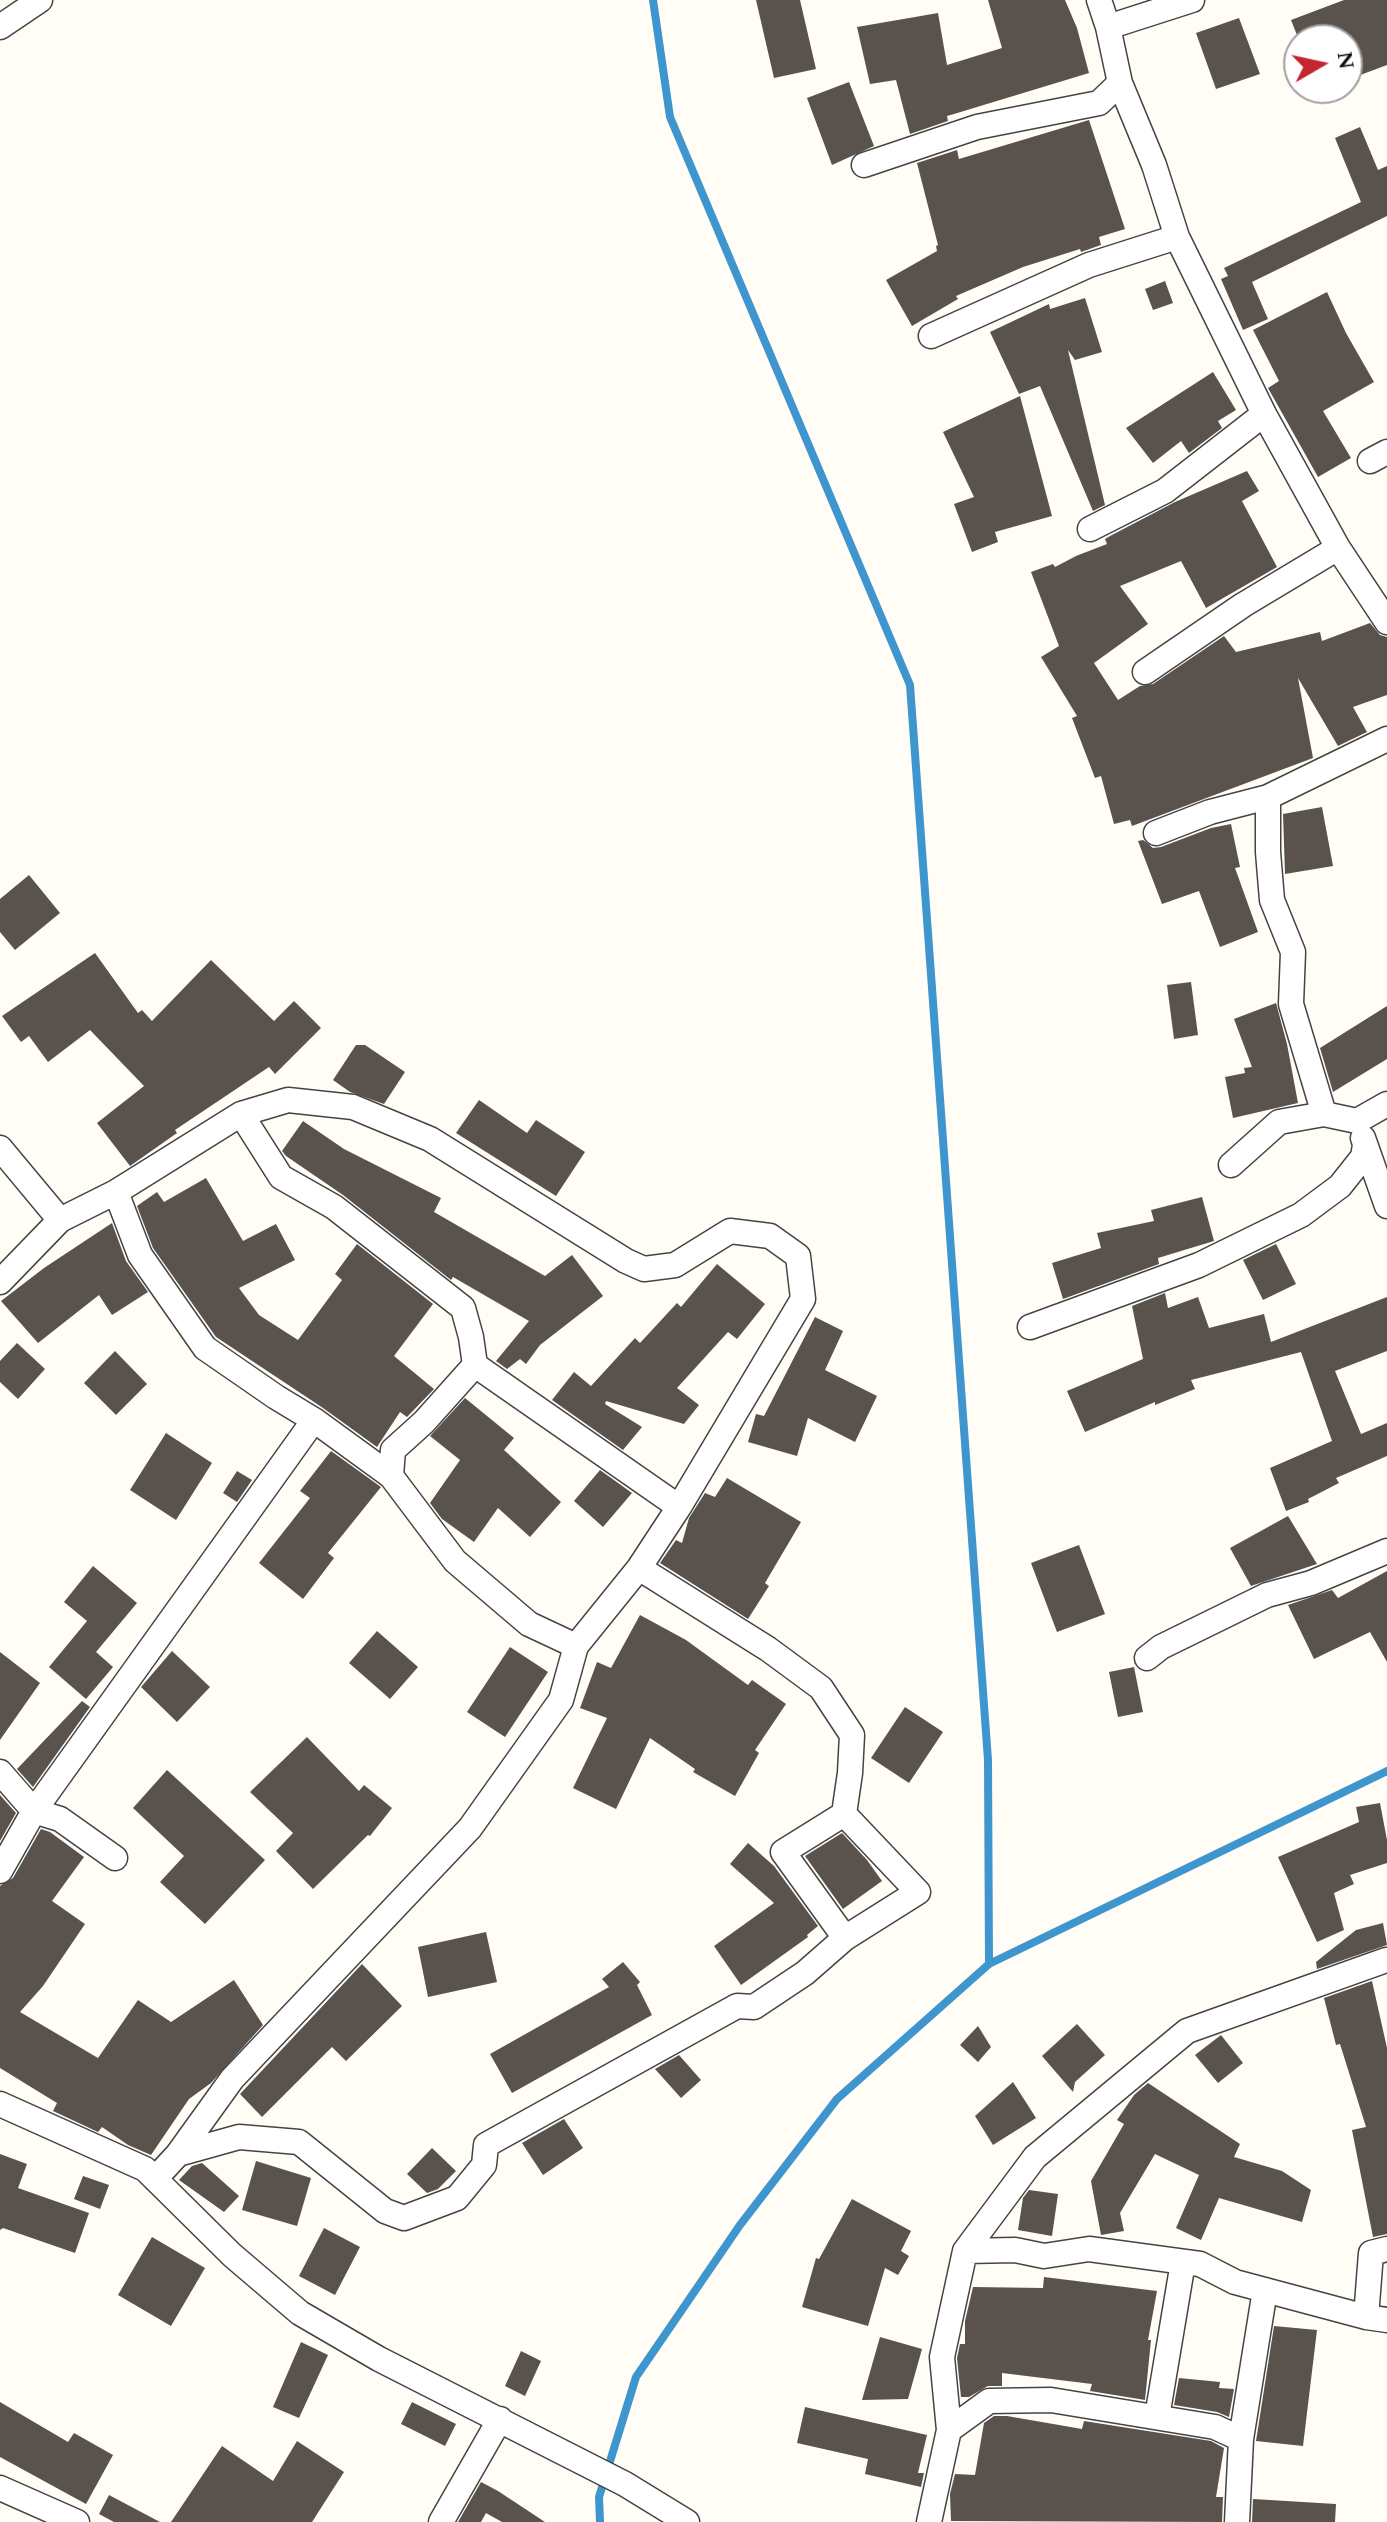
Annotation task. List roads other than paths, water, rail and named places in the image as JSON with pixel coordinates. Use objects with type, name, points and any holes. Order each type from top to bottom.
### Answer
[{"type":"street","points":[[0,27],[40,0]]},
{"type":"street","points":[[1099,0],[1120,83],[1154,165],[1177,237],[1264,414],[1338,548],[1387,622]]},
{"type":"street","points":[[1108,27],[1192,0]]},
{"type":"street","points":[[864,165],[977,127],[1099,103],[1120,83]]},
{"type":"street","points":[[931,336],[1089,265],[1177,237]]},
{"type":"street","points":[[1090,529],[1165,491],[1264,414]]},
{"type":"street","points":[[1145,672],[1243,605],[1338,548]]},
{"type":"street","points":[[1156,833],[1210,812],[1268,797],[1387,739]]},
{"type":"street","points":[[1268,797],[1272,900],[1293,952],[1291,1004],[1324,1114]]},
{"type":"street","points":[[0,1282],[60,1220],[116,1192],[241,1114],[288,1100],[353,1107],[430,1139],[613,1253],[644,1269],[675,1265],[730,1231],[770,1236],[798,1256],[803,1299],[679,1507],[639,1568],[576,1646],[561,1700],[470,1828],[232,2079],[178,2154],[155,2179]]},
{"type":"street","points":[[1231,1165],[1279,1122],[1324,1114],[1357,1121],[1387,1104]]},
{"type":"street","points":[[241,1114],[281,1177],[334,1207],[463,1308],[475,1365],[679,1507]]},
{"type":"street","points":[[1357,1121],[1387,1206]]},
{"type":"street","points":[[1030,1327],[1199,1265],[1301,1215],[1340,1186],[1363,1157],[1365,1145]]},
{"type":"street","points":[[0,1148],[60,1220]]},
{"type":"street","points":[[116,1192],[140,1255],[205,1348],[314,1420],[391,1476],[455,1561],[529,1624],[576,1646]]},
{"type":"street","points":[[391,1476],[393,1450],[424,1422],[475,1365]]},
{"type":"street","points":[[0,1871],[34,1811],[314,1420]]},
{"type":"street","points":[[1147,1658],[1161,1647],[1267,1595],[1311,1583],[1387,1551]]},
{"type":"street","points":[[639,1568],[768,1649],[821,1688],[852,1735],[844,1814],[783,1852],[845,1938]]},
{"type":"street","points":[[0,1772],[34,1811],[60,1819],[115,1858]]},
{"type":"street","points":[[178,2154],[239,2137],[299,2142],[385,2211],[404,2218],[457,2198],[484,2165],[486,2145],[737,2006],[754,2007],[805,1973],[845,1938],[918,1892],[844,1814]]},
{"type":"street","points":[[929,2522],[949,2430],[942,2357],[965,2251],[1035,2157],[1187,2031],[1386,1960]]},
{"type":"street","points":[[0,2104],[145,2169],[232,2255],[300,2313],[379,2359],[625,2484],[687,2522]]},
{"type":"street","points":[[965,2251],[1015,2250],[1044,2256],[1089,2249],[1200,2264],[1235,2282],[1376,2319],[1371,2253],[1387,2249]]},
{"type":"street","points":[[1157,2417],[1183,2262]]},
{"type":"street","points":[[1237,2522],[1241,2439],[1265,2290]]},
{"type":"street","points":[[949,2430],[989,2401],[1051,2400],[1215,2427],[1241,2439]]},
{"type":"street","points":[[441,2522],[500,2419]]},
{"type":"street","points":[[0,2488],[77,2522]]},
{"type":"waterway","points":[[653,0],[670,117],[910,685],[988,1760],[989,1964]]},
{"type":"waterway","points":[[600,2522],[599,2497],[636,2377],[740,2225],[837,2099],[989,1964],[1387,1771]]}]
